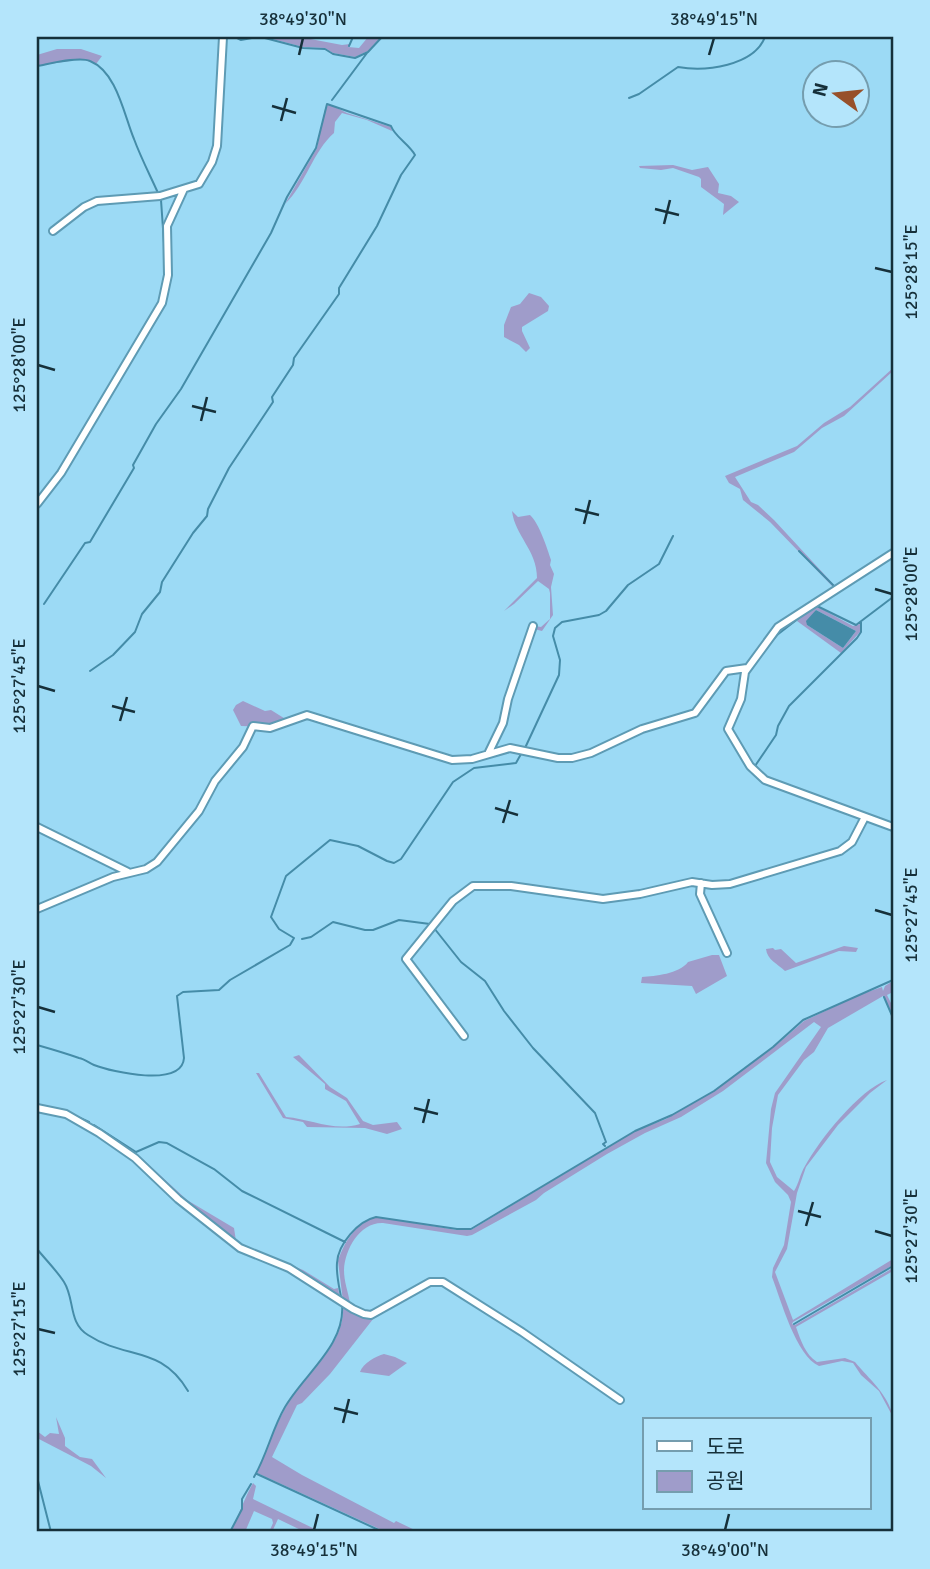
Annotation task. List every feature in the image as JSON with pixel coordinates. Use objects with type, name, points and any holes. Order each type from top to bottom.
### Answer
[{"type":"street","points":[[53,231],[84,207],[97,201],[148,198],[198,184],[215,153],[221,109],[223,37]]},
{"type":"street","points":[[37,504],[61,473],[162,303],[169,275],[167,226],[184,189]]},
{"type":"street","points":[[893,553],[778,627],[747,668],[741,699],[728,729],[750,766],[772,783],[893,827]]},
{"type":"street","points":[[488,754],[503,723],[508,699],[533,626]]},
{"type":"street","points":[[37,909],[128,872],[151,867],[191,822],[215,781],[243,747],[253,726],[270,729],[307,715],[452,760],[466,760],[510,748],[558,758],[572,758],[591,753],[642,729],[690,716],[703,704],[726,671],[747,668]]},
{"type":"street","points":[[464,1036],[406,960],[453,901],[468,888],[478,885],[511,886],[603,899],[640,894],[678,884],[730,884],[830,855],[852,842],[865,817]]},
{"type":"street","points":[[37,827],[128,872]]},
{"type":"street","points":[[701,883],[698,889],[727,953]]},
{"type":"street","points":[[37,1108],[66,1114],[89,1126],[140,1162],[236,1246],[300,1274],[361,1313],[376,1313],[430,1282],[443,1282],[620,1400]]},
{"type":"green space","points":[[265,37],[300,37],[350,44],[348,47],[359,48],[368,37],[381,37],[368,51],[355,57],[333,53],[325,48],[303,47]]},
{"type":"green space","points":[[57,49],[81,49],[102,56],[96,64],[82,59],[37,66],[37,55]]},
{"type":"green space","points":[[329,104],[347,113],[391,127],[392,131],[342,113],[335,122],[334,133],[320,149],[299,187],[285,204],[317,148],[325,109]]},
{"type":"green space","points":[[673,165],[692,170],[708,167],[719,184],[718,193],[731,196],[739,202],[723,215],[724,204],[701,187],[699,177],[673,168],[661,170],[639,166]]},
{"type":"green space","points":[[529,293],[541,297],[549,306],[548,311],[522,327],[530,348],[526,352],[504,337],[504,325],[511,307],[520,304]]},
{"type":"green space","points":[[893,368],[893,371],[844,416],[822,428],[794,452],[735,477],[751,502],[774,520],[836,587],[834,588],[770,522],[743,500],[740,489],[729,483],[725,476],[797,446],[824,423],[850,407]]},
{"type":"green space","points":[[512,511],[518,517],[530,515],[551,560],[554,574],[551,587],[553,615],[542,631],[534,629],[550,619],[550,593],[549,589],[538,581],[504,611],[537,578],[534,559],[517,528]]},
{"type":"green space","points":[[893,549],[893,552],[840,584]]},
{"type":"green space","points":[[816,606],[853,626],[860,624],[860,632],[841,653],[797,621]],"holes":[[[816,610],[856,631],[843,648],[807,625]]]},
{"type":"green space","points":[[243,701],[265,711],[271,710],[287,720],[271,727],[241,726],[233,710]]},
{"type":"green space","points":[[844,946],[858,948],[856,952],[839,951],[785,971],[771,959],[766,949],[781,949],[796,963]]},
{"type":"green space","points":[[719,955],[727,976],[696,994],[692,986],[641,983],[642,977],[673,972],[688,962]]},
{"type":"green space","points":[[893,981],[893,992],[887,995],[893,1007],[893,1015],[883,996],[828,1028],[814,1052],[804,1060],[778,1095],[770,1162],[777,1177],[794,1191],[805,1166],[830,1130],[864,1094],[887,1080],[838,1125],[806,1167],[797,1193],[787,1249],[775,1272],[793,1320],[893,1259],[893,1265],[792,1324],[795,1325],[893,1268],[893,1271],[796,1327],[806,1351],[817,1362],[845,1358],[855,1362],[882,1394],[893,1417],[879,1391],[861,1375],[853,1363],[842,1361],[819,1366],[803,1351],[790,1326],[772,1277],[773,1268],[784,1245],[791,1202],[775,1182],[766,1163],[771,1109],[775,1093],[821,1027],[814,1022],[723,1091],[681,1117],[607,1154],[536,1200],[472,1235],[383,1223],[367,1227],[355,1238],[347,1254],[344,1270],[350,1303],[360,1309],[343,1301],[338,1261],[352,1234],[362,1224],[376,1217],[471,1230],[635,1131],[666,1119],[714,1091],[774,1047],[804,1021],[859,995],[882,987],[883,991],[885,986]]},
{"type":"green space","points":[[299,1055],[330,1087],[347,1098],[363,1121],[373,1125],[397,1122],[402,1129],[387,1134],[365,1128],[307,1127],[303,1122],[283,1118],[256,1073],[259,1073],[286,1117],[341,1127],[360,1124],[346,1101],[325,1089],[325,1084],[293,1057]]},
{"type":"green space","points":[[91,1127],[136,1153],[187,1200],[234,1228],[239,1244],[303,1270],[334,1289],[338,1288],[340,1299],[240,1248],[155,1175]]},
{"type":"green space","points":[[343,1303],[352,1310],[377,1314],[330,1374],[297,1405],[272,1457],[394,1523],[396,1521],[419,1532],[386,1532],[257,1473],[286,1407],[332,1346],[342,1318]]},
{"type":"green space","points":[[384,1354],[407,1363],[389,1376],[360,1372],[370,1360]]},
{"type":"green space","points":[[56,1417],[65,1438],[65,1446],[80,1457],[92,1459],[106,1478],[91,1466],[37,1438],[37,1431],[45,1437],[50,1433],[59,1434]]},
{"type":"green space","points":[[253,1483],[256,1486],[253,1499],[321,1532],[305,1532],[278,1519],[272,1532],[269,1532],[272,1519],[254,1511],[245,1532],[231,1532]]},
{"type":"water","points":[[816,610],[856,631],[843,648],[807,625],[806,621]]},
{"type":"waterway","points":[[235,37],[241,40],[258,37]]},
{"type":"waterway","points":[[261,37],[303,48],[325,49],[333,54],[355,58],[368,52],[382,37]]},
{"type":"waterway","points":[[349,46],[353,37]]},
{"type":"waterway","points":[[629,98],[678,67],[714,67],[740,61],[751,55],[765,37]]},
{"type":"waterway","points":[[332,100],[367,53]]},
{"type":"waterway","points":[[37,66],[85,60],[107,74],[158,193]]},
{"type":"waterway","points":[[44,604],[85,543],[90,542],[134,468],[133,465],[156,424],[181,389],[271,233],[287,197],[316,148],[327,104],[391,126],[415,155],[401,175],[377,226],[339,288],[339,294],[294,358],[293,365],[272,397],[273,402],[229,468],[207,516],[162,582],[160,592],[142,614],[135,632],[113,655],[90,671]]},
{"type":"waterway","points":[[161,200],[164,243]]},
{"type":"waterway","points":[[97,407],[151,315]]},
{"type":"waterway","points":[[525,748],[559,675],[560,660],[553,636],[555,628],[562,622],[599,615],[606,611],[628,585],[659,564],[673,536]]},
{"type":"waterway","points":[[799,551],[835,587]]},
{"type":"waterway","points":[[827,599],[837,593]]},
{"type":"waterway","points":[[817,606],[856,625],[893,597]]},
{"type":"waterway","points":[[765,649],[777,635],[808,611]]},
{"type":"waterway","points":[[755,766],[776,735],[789,706],[857,638],[861,632],[861,622]]},
{"type":"waterway","points":[[37,1045],[115,1071],[145,1075],[172,1073],[180,1067],[184,1058],[177,996],[183,992],[219,990],[230,980],[290,945],[294,938],[279,929],[271,917],[286,876],[330,840],[358,846],[394,863],[401,859],[453,782],[474,768],[516,763],[521,754]]},
{"type":"waterway","points":[[302,939],[311,937],[333,922],[365,930],[373,930],[399,920],[430,924]]},
{"type":"waterway","points":[[434,928],[461,962],[485,981],[533,1048],[595,1113],[606,1142],[603,1144],[605,1146]]},
{"type":"waterway","points":[[341,1297],[338,1256],[350,1234],[362,1223],[376,1217],[471,1229],[635,1131],[672,1115],[714,1091],[773,1047],[803,1020],[893,980]]},
{"type":"waterway","points":[[884,997],[893,1018]]},
{"type":"waterway","points":[[69,1113],[89,1122]]},
{"type":"waterway","points":[[94,1125],[136,1152],[159,1142],[167,1143],[214,1169],[242,1191],[345,1242]]},
{"type":"waterway","points":[[37,1249],[64,1282],[77,1324],[82,1330],[102,1343],[142,1355],[166,1366],[178,1376],[188,1391]]},
{"type":"waterway","points":[[794,1324],[893,1266]]},
{"type":"waterway","points":[[254,1477],[285,1407],[331,1346],[341,1319],[342,1304]]},
{"type":"waterway","points":[[257,1474],[383,1532]]},
{"type":"waterway","points":[[37,1477],[51,1532]]},
{"type":"waterway","points":[[230,1532],[242,1509],[242,1499],[251,1484]]}]
